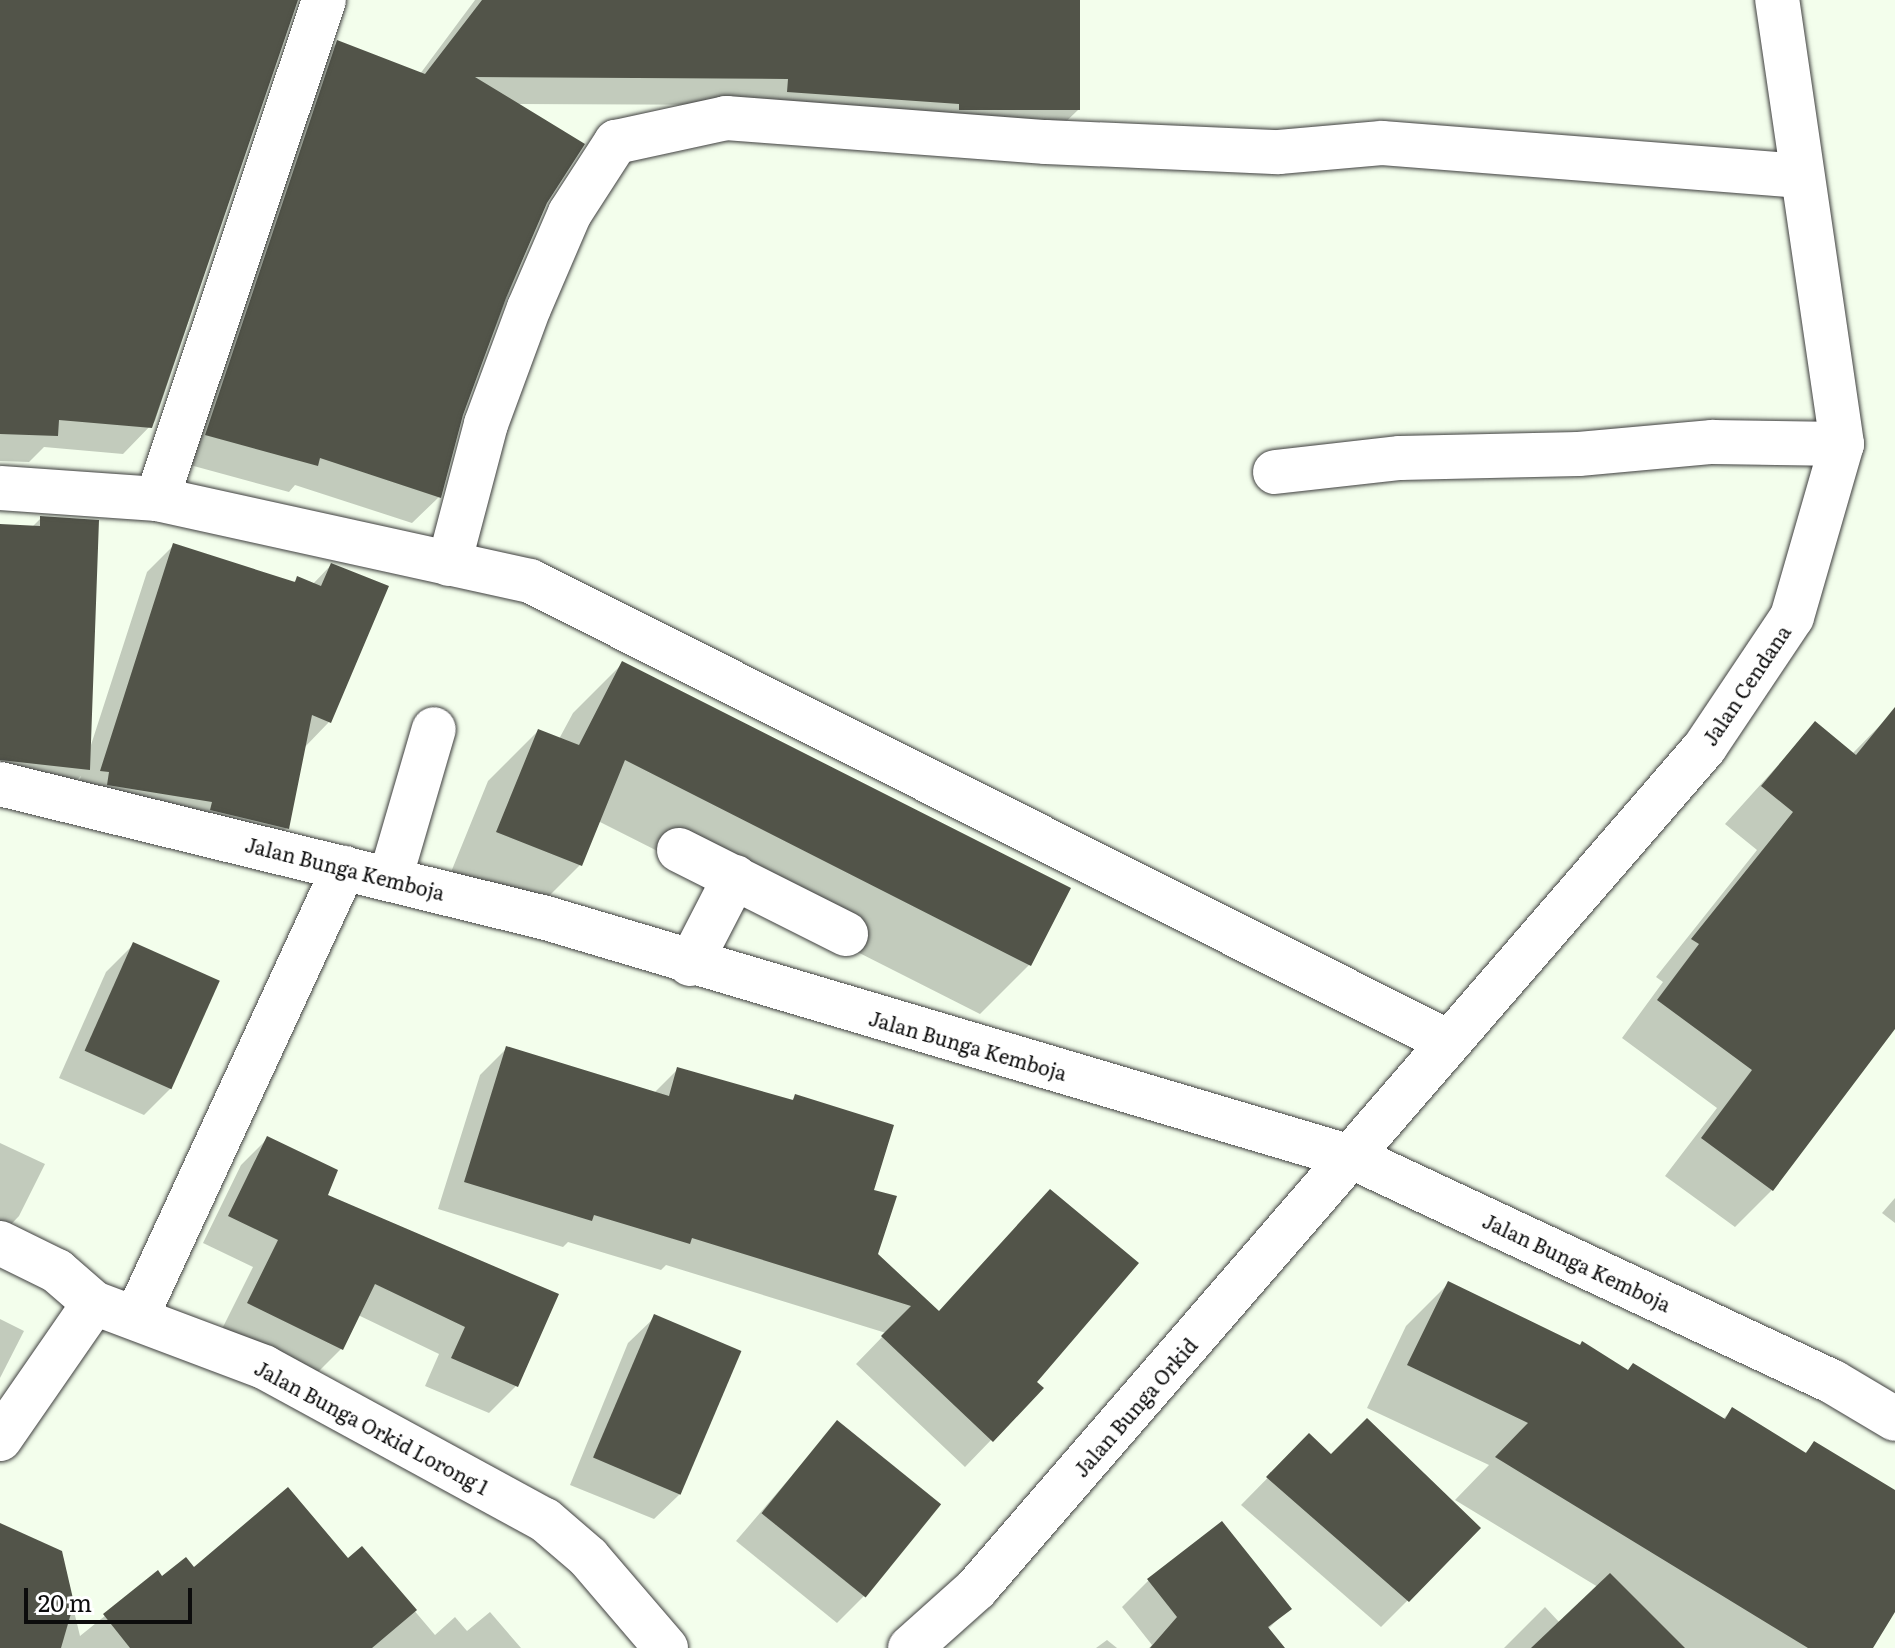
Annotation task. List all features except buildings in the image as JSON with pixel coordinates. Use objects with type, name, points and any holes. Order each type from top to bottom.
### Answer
[{"type":"street","points":[[157,499],[324,0]]},
{"type":"street","name":"Jalan Cendana","points":[[1354,1158],[1447,1041],[1705,747],[1792,617],[1842,444],[1777,0]]},
{"type":"street","points":[[449,564],[486,424],[529,308],[570,213],[616,142],[726,118],[1046,142],[1279,152],[1382,143],[1802,176]]},
{"type":"street","points":[[1275,472],[1400,458],[1579,454],[1712,442],[1842,444]]},
{"type":"street","points":[[0,488],[157,499],[530,581],[1447,1041]]},
{"type":"street","points":[[390,879],[434,729]]},
{"type":"street","name":"Jalan Bunga Kemboja","points":[[0,784],[546,918],[690,964],[1354,1158],[1833,1382],[1895,1419]]},
{"type":"street","points":[[679,850],[846,934]]},
{"type":"street","points":[[136,1318],[344,868]]},
{"type":"street","points":[[690,964],[735,877]]},
{"type":"street","name":"Jalan Bunga Orkid","points":[[910,1648],[976,1589],[1354,1158]]},
{"type":"street","points":[[0,1243],[57,1271],[94,1303],[0,1439]]},
{"type":"street","name":"Jalan Bunga Orkid Lorong 1","points":[[94,1303],[264,1367],[545,1520],[588,1557],[666,1648]]},
{"type":"street","points":[[1833,1382],[1895,1385]]}]
